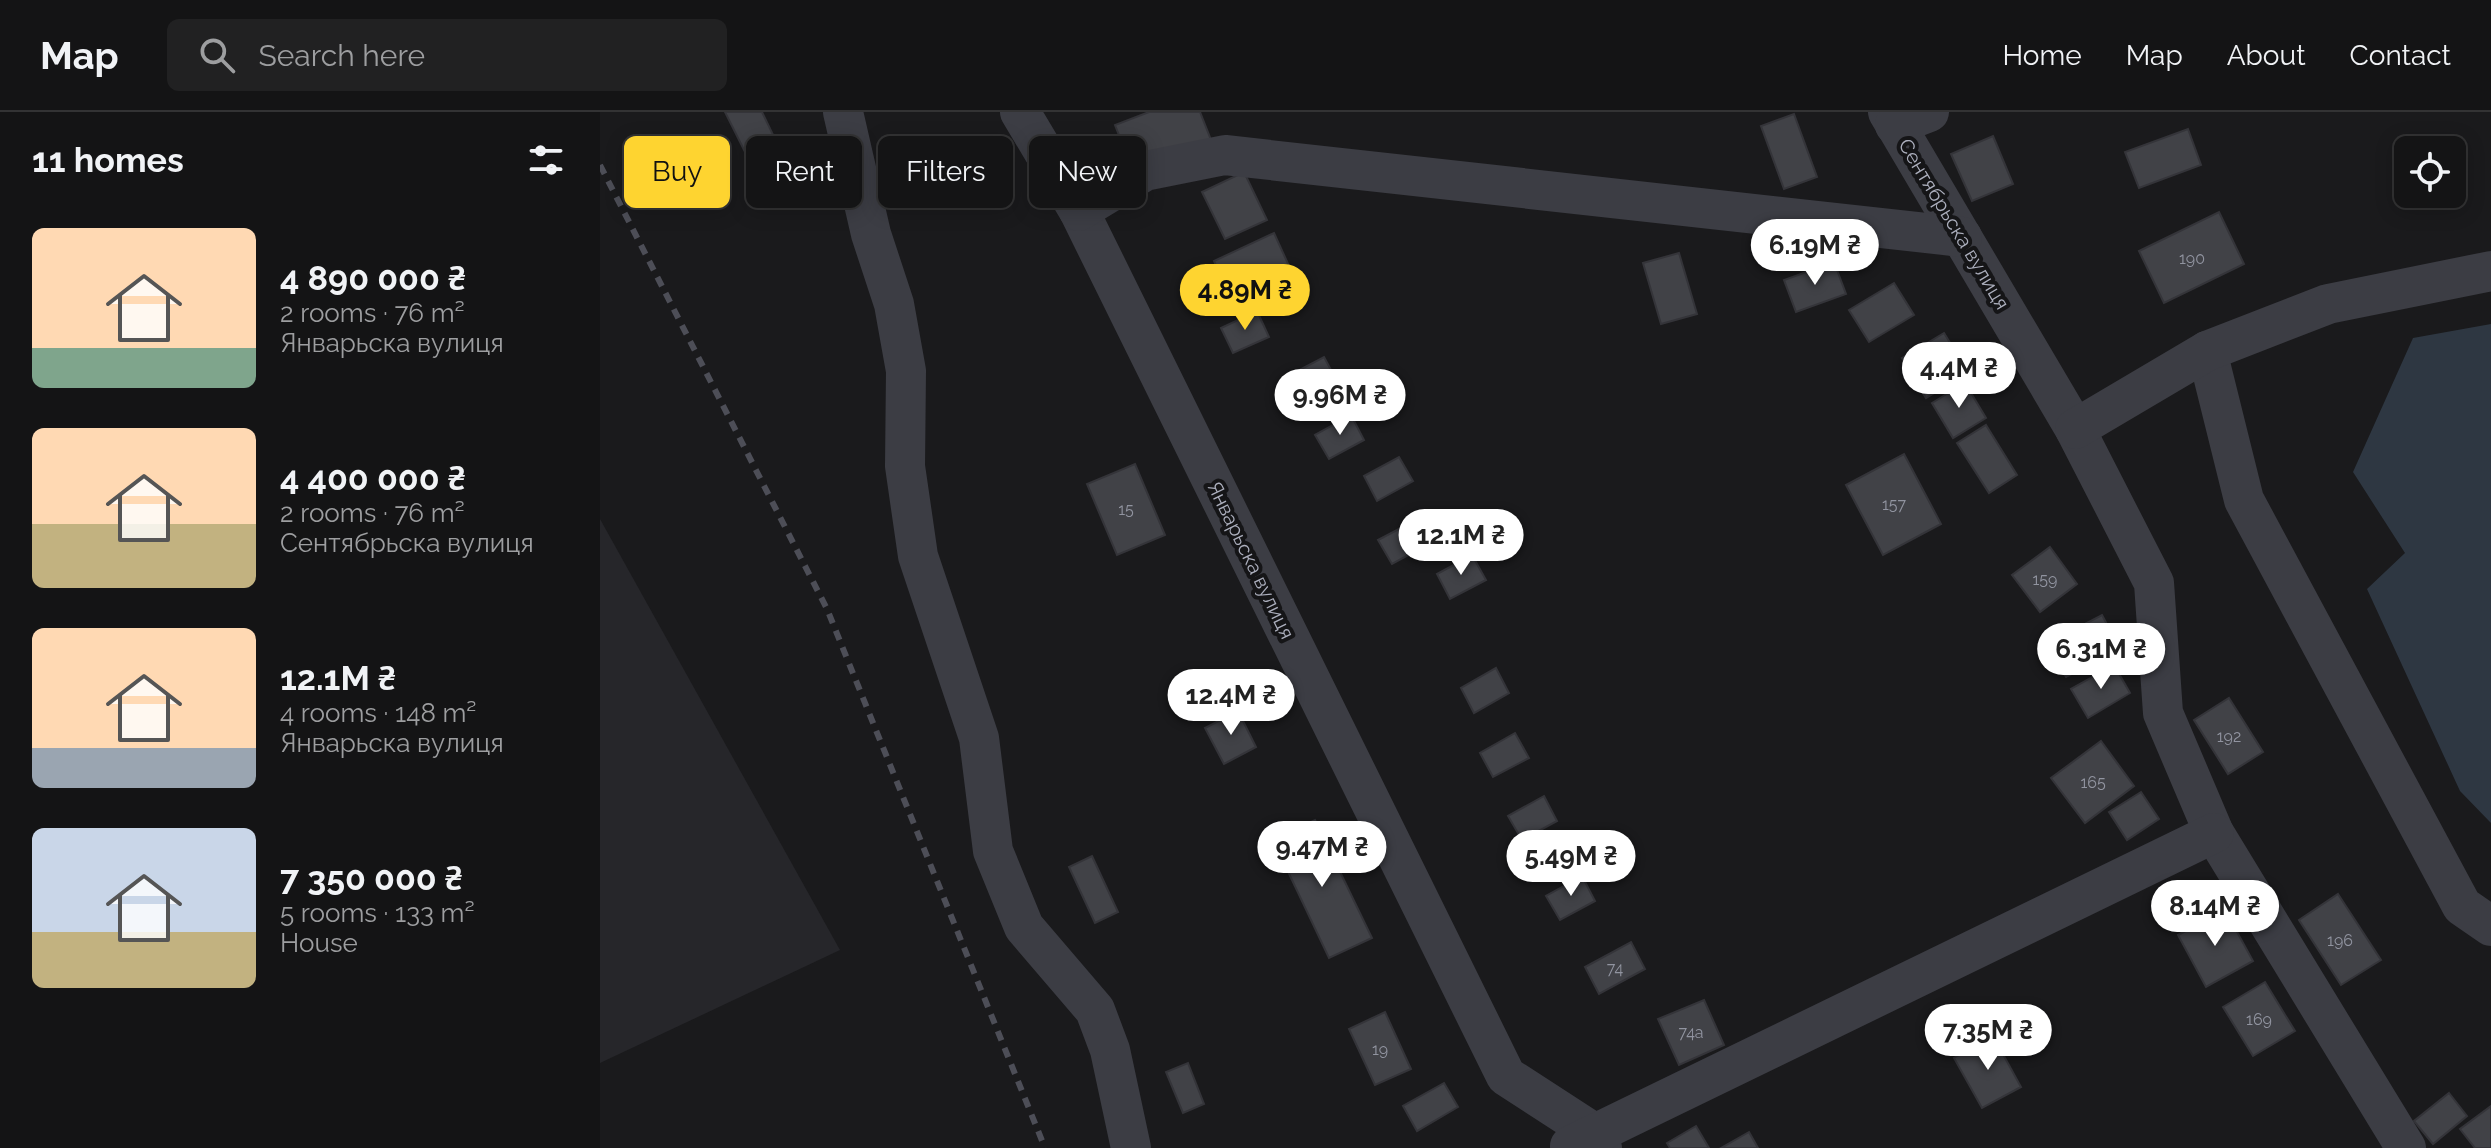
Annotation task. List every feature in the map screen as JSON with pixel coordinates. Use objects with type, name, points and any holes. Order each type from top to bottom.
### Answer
[{"type":"street","points":[[843,112],[871,234],[894,304],[906,371],[905,466],[918,556],[979,738],[993,851],[1024,927],[1095,1010],[1110,1050],[1131,1148]]},
{"type":"street","name":"Январьска вулиця","points":[[1020,112],[1079,211],[1506,1076],[1587,1143]]},
{"type":"street","name":"Сентябрьска вулиця","points":[[1904,116],[1962,237],[2075,429],[2154,583],[2163,713],[2214,833],[2406,1148]]},
{"type":"street","points":[[1079,211],[1145,171],[1225,155],[1962,237]]},
{"type":"street","points":[[2075,429],[2207,351],[2328,304],[2491,271]]},
{"type":"street","points":[[2207,351],[2244,500],[2462,906],[2491,926]]},
{"type":"street","points":[[1587,1143],[2214,833]]},
{"type":"shaded area","points":[[600,519],[840,950],[600,1063]]},
{"type":"water","points":[[2491,324],[2491,823],[2460,791],[2367,589],[2405,553],[2353,472],[2413,338]]},
{"type":"building","points":[[725,112],[762,112],[774,136],[746,136],[746,154]]},
{"type":"building","points":[[1149,112],[1200,112],[1211,140],[1146,166],[1146,136],[1119,136],[1115,125]]},
{"type":"building","points":[[1794,114],[1817,177],[1784,189],[1761,126]]},
{"type":"building","points":[[2188,129],[2201,165],[2139,188],[2125,152]]},
{"type":"building","points":[[1993,136],[2013,184],[1972,201],[1951,154]]},
{"type":"building","points":[[1244,172],[1267,220],[1225,239],[1202,192]]},
{"type":"building","points":[[2219,212],[2244,264],[2164,303],[2139,251]]},
{"type":"building","points":[[1274,233],[1289,266],[1228,293],[1214,261]]},
{"type":"building","points":[[1679,253],[1697,314],[1661,324],[1643,263]]},
{"type":"building","points":[[1834,262],[1846,294],[1796,312],[1784,280]]},
{"type":"building","points":[[1894,283],[1914,315],[1869,342],[1849,310]]},
{"type":"building","points":[[1257,311],[1269,337],[1233,353],[1221,328]]},
{"type":"building","points":[[1944,333],[1968,372],[1926,398],[1902,358]]},
{"type":"building","points":[[1324,357],[1337,381],[1301,401],[1288,376]]},
{"type":"building","points":[[1965,383],[1986,418],[1953,438],[1932,403]]},
{"type":"building","points":[[1351,415],[1364,440],[1329,459],[1315,435]]},
{"type":"building","points":[[1986,425],[2017,475],[1989,493],[1957,443]]},
{"type":"building","points":[[1904,454],[1941,524],[1883,555],[1846,485]]},
{"type":"building","points":[[1399,457],[1413,481],[1377,501],[1364,476]]},
{"type":"building","points":[[1135,464],[1165,535],[1117,555],[1087,484]]},
{"type":"building","points":[[1414,521],[1427,545],[1392,564],[1378,540]]},
{"type":"building","points":[[2050,547],[2077,584],[2040,612],[2012,575]]},
{"type":"building","points":[[1472,555],[1486,580],[1450,599],[1437,574]]},
{"type":"building","points":[[2102,615],[2120,649],[2066,677],[2048,643]]},
{"type":"building","points":[[2114,665],[2130,693],[2088,718],[2071,689]]},
{"type":"building","points":[[1496,668],[1509,693],[1474,713],[1461,688]]},
{"type":"building","points":[[2229,698],[2263,752],[2228,774],[2194,720]]},
{"type":"building","points":[[1238,711],[1256,747],[1224,764],[1205,728]]},
{"type":"building","points":[[1515,733],[1529,758],[1493,777],[1480,753]]},
{"type":"building","points":[[2101,741],[2134,786],[2085,823],[2051,778]]},
{"type":"building","points":[[2141,792],[2159,819],[2127,840],[2109,812]]},
{"type":"building","points":[[1544,796],[1557,821],[1522,840],[1508,816]]},
{"type":"building","points":[[1315,820],[1372,938],[1329,958],[1273,840]]},
{"type":"building","points":[[1564,833],[1577,858],[1542,877],[1528,852]]},
{"type":"building","points":[[1092,856],[1118,912],[1095,923],[1069,867]]},
{"type":"building","points":[[1582,876],[1595,901],[1560,920],[1546,896]]},
{"type":"building","points":[[2338,894],[2381,960],[2341,985],[2299,920]]},
{"type":"building","points":[[2225,910],[2253,961],[2206,987],[2178,935]]},
{"type":"building","points":[[1631,942],[1645,969],[1599,994],[1585,967]]},
{"type":"building","points":[[2265,982],[2295,1031],[2253,1056],[2223,1007]]},
{"type":"building","points":[[1704,1000],[1724,1045],[1679,1065],[1658,1019]]},
{"type":"building","points":[[1385,1012],[1411,1069],[1375,1085],[1349,1029]]},
{"type":"building","points":[[1993,1036],[2021,1087],[1982,1108],[1954,1058]]},
{"type":"building","points":[[1188,1063],[1204,1104],[1183,1113],[1166,1072]]},
{"type":"building","points":[[1444,1083],[1458,1107],[1417,1131],[1403,1106]]},
{"type":"building","points":[[2449,1093],[2467,1116],[2433,1144],[2414,1121]]},
{"type":"building","points":[[2491,1106],[2491,1148],[2475,1148],[2460,1129]]},
{"type":"building","points":[[1696,1126],[1709,1148],[1670,1148],[1667,1143]]},
{"type":"building","points":[[1749,1132],[1758,1148],[1721,1148]]},
{"type":"railway","points":[[600,165],[827,609],[1045,1148]]}]
